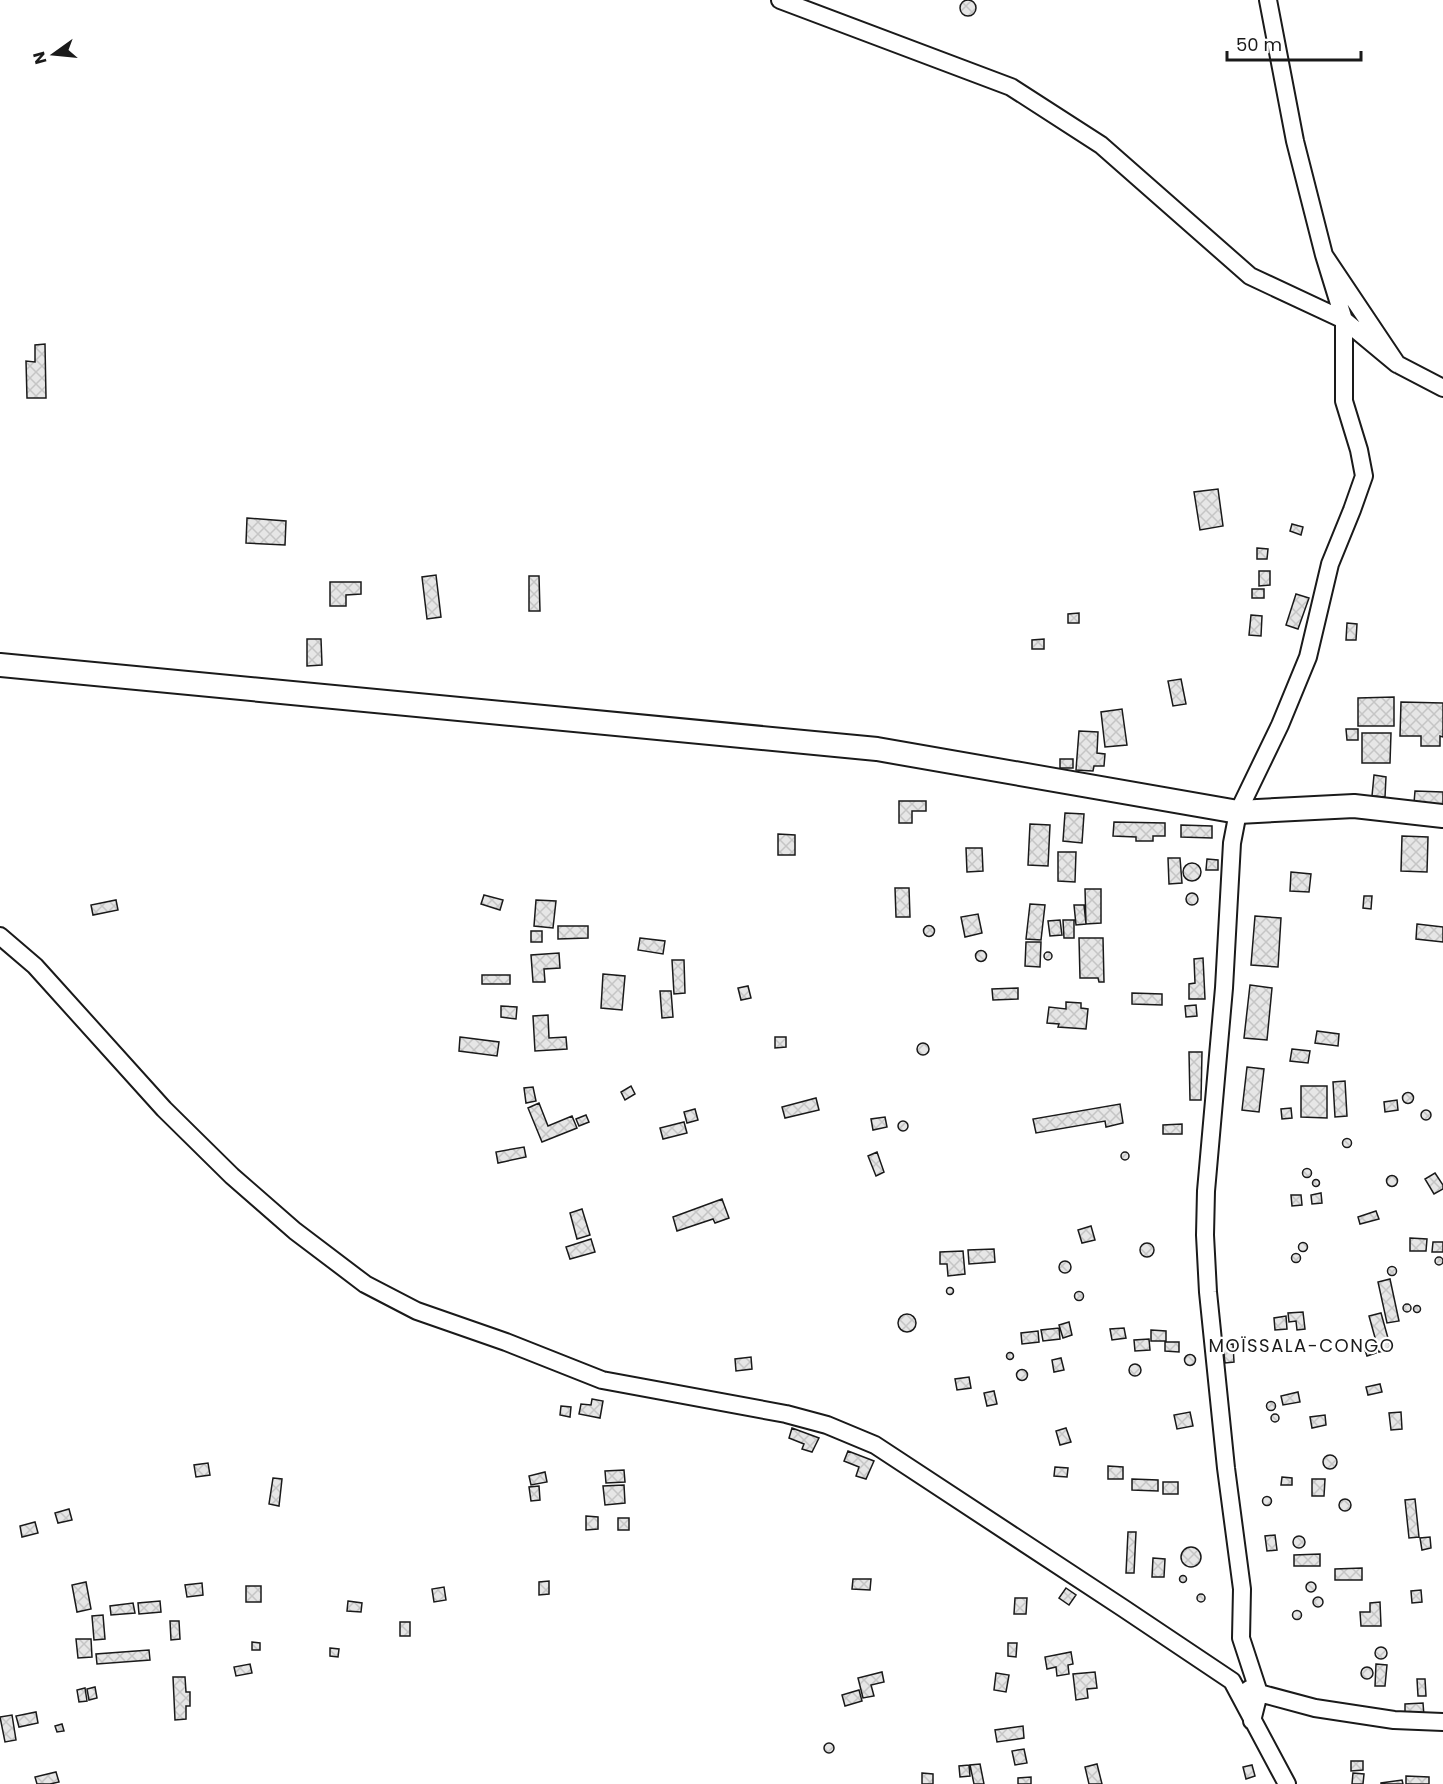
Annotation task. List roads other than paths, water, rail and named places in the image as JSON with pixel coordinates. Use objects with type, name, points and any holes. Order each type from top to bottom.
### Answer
[{"type":"street","points":[[780,0],[1011,87],[1101,145],[1251,276],[1344,320],[1397,364],[1443,388]]},
{"type":"street","points":[[1252,1721],[1259,1693],[1241,1638],[1242,1589],[1208,1292],[1205,1235],[1206,1191],[1224,988],[1232,843],[1238,812],[1280,725],[1308,657],[1330,564],[1364,476],[1359,450],[1344,401],[1344,320],[1324,255],[1295,141],[1268,0]]},
{"type":"street","points":[[1324,255],[1397,364]]},
{"type":"street","points":[[0,665],[877,749],[1238,812],[1354,806],[1443,816]]},
{"type":"street","points":[[0,936],[35,966],[164,1109],[232,1176],[295,1231],[365,1284],[417,1311],[506,1342],[602,1380],[786,1414],[827,1425],[875,1445],[1232,1682],[1259,1693],[1326,1709],[1394,1720],[1443,1722]]},
{"type":"street","points":[[1232,1682],[1287,1784]]},
{"type":"district","name":"MOÏSSALA-CONGO","points":[[1302,1345]]}]
